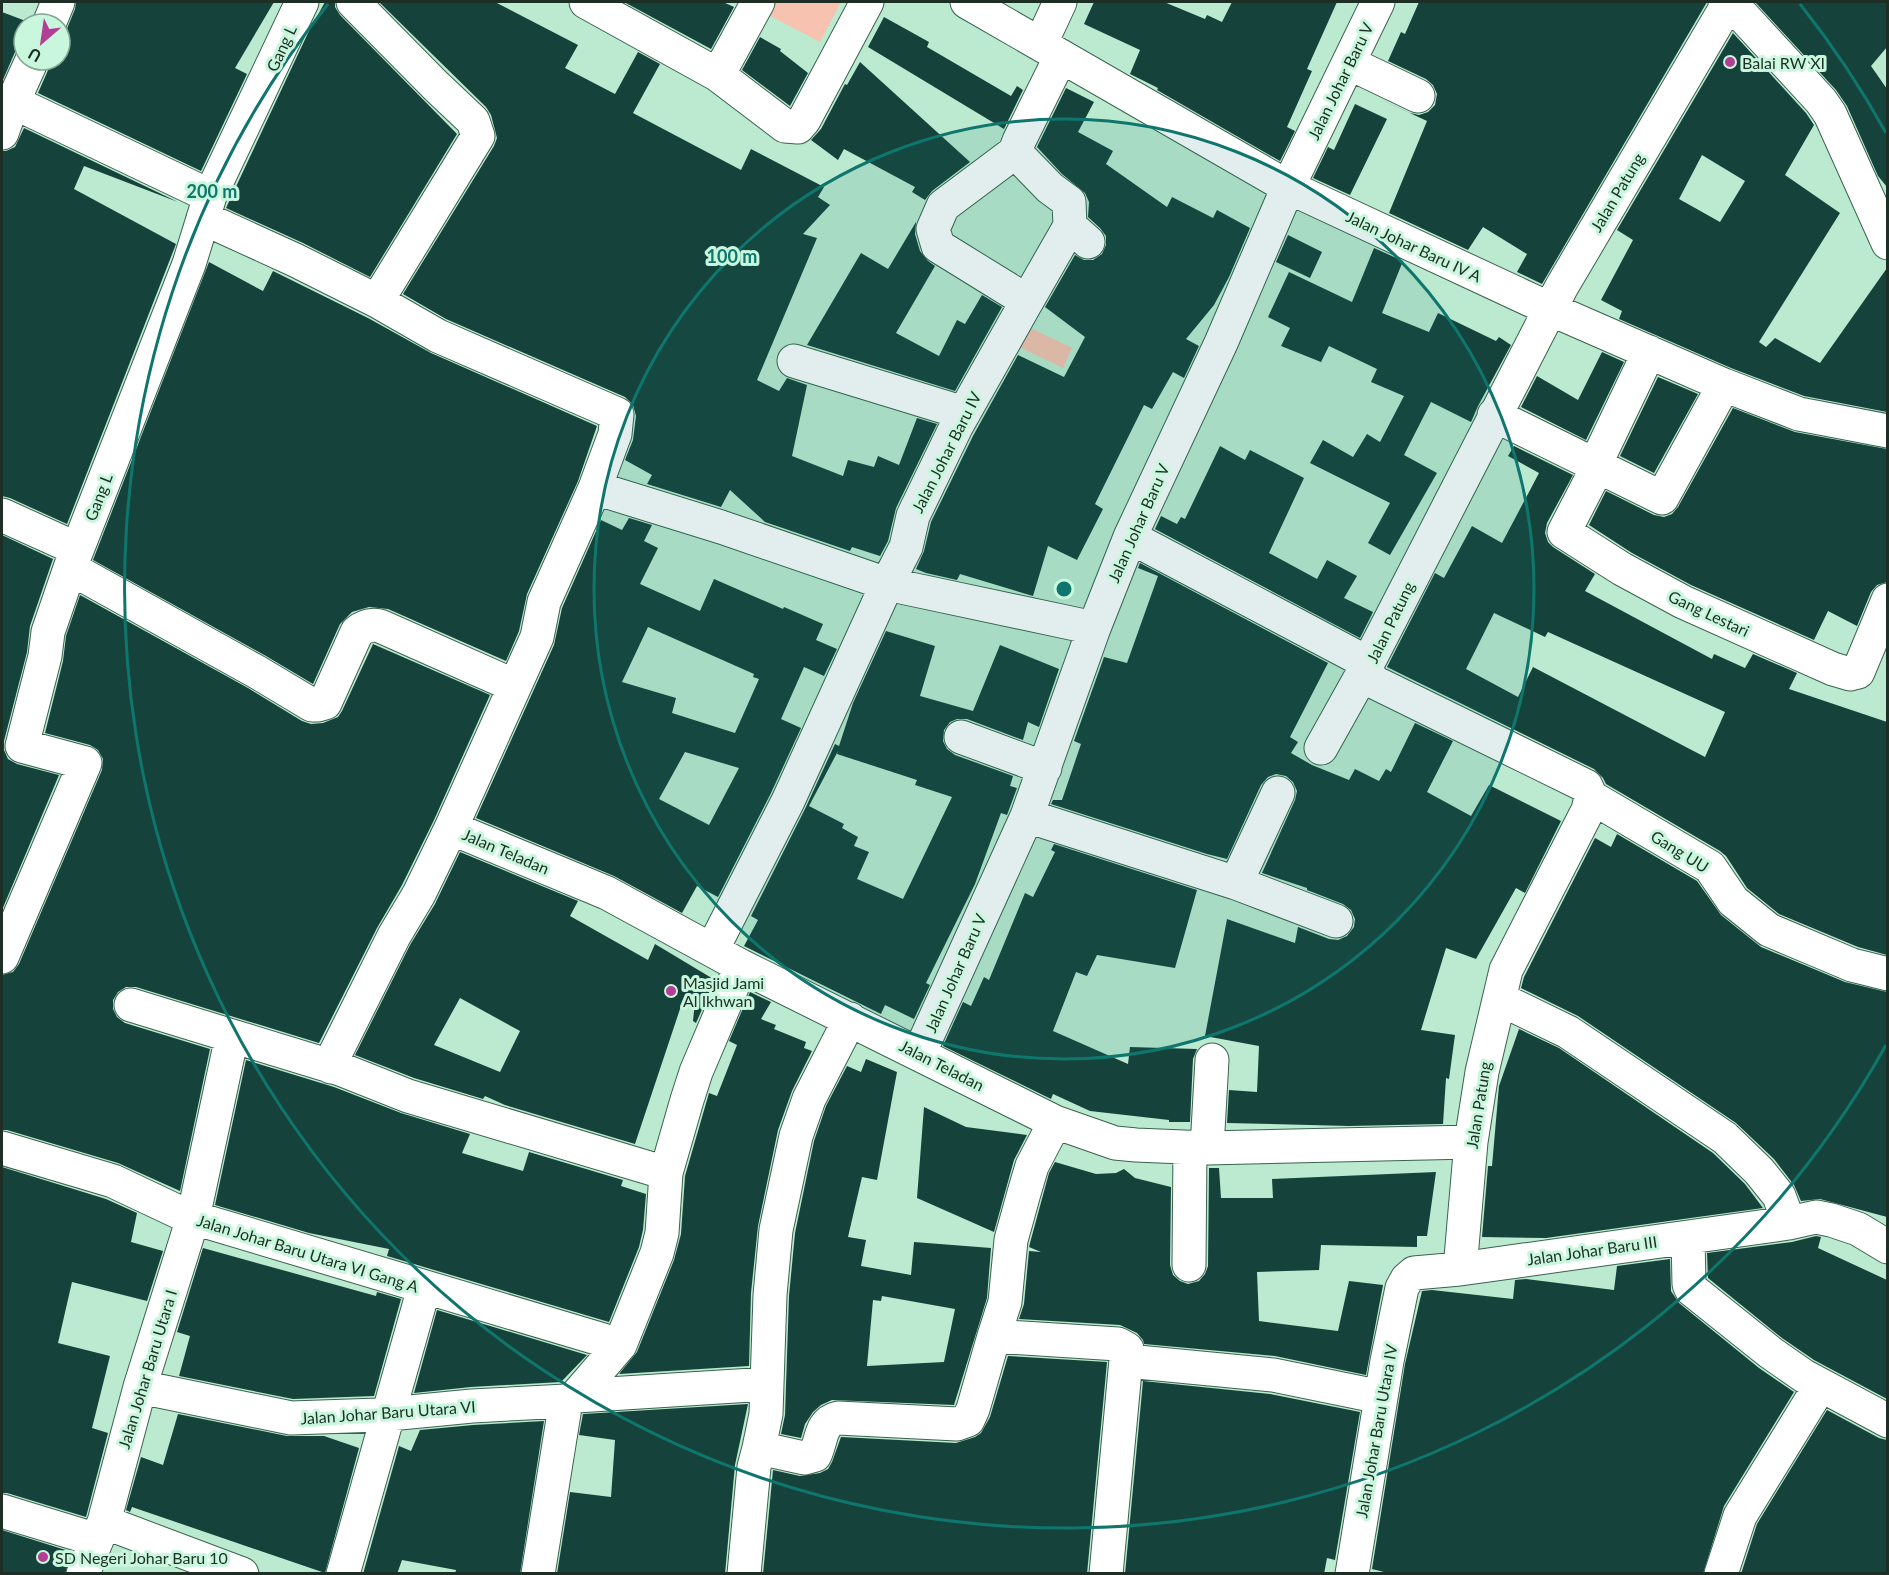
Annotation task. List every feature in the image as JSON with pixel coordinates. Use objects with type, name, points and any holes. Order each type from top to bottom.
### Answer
[{"type":"street","name":"Gang L","points":[[2,957],[86,763],[12,753],[45,656],[48,632],[74,559],[189,264],[207,207],[302,2]]},
{"type":"street","points":[[353,2],[473,121],[478,136],[376,301]]},
{"type":"street","points":[[586,2],[718,75],[785,126],[798,127],[804,120],[867,2]]},
{"type":"street","points":[[718,75],[758,2]]},
{"type":"street","name":"Jalan Johar Baru IV A","points":[[967,2],[1288,187],[1550,309],[1724,385],[1799,414],[1887,431]]},
{"type":"street","points":[[1027,301],[938,246],[933,230],[943,206],[1015,153],[1051,49],[1060,2]]},
{"type":"street","name":"Jalan Johar Baru V","points":[[919,1054],[1027,816],[1094,628],[1130,537],[1221,343],[1288,187],[1378,2]]},
{"type":"street","points":[[1737,6],[1830,114],[1887,243]]},
{"type":"street","name":"Jalan Patung","points":[[1460,1269],[1471,1142],[1482,1072],[1506,970],[1588,810],[1591,797],[1586,786],[1376,683],[1367,669],[1494,415],[1550,309],[1737,6]]},
{"type":"street","points":[[1349,63],[1418,96]]},
{"type":"street","points":[[2,133],[27,72]]},
{"type":"street","points":[[13,102],[207,207],[295,260],[376,301],[438,336],[617,414],[615,434],[595,488],[544,602],[537,637],[451,828],[419,894],[394,936],[332,1060],[331,1067]]},
{"type":"street","name":"Jalan Johar Baru IV","points":[[712,950],[788,801],[906,547],[913,516],[964,412],[1027,301],[1079,234],[1069,202],[1050,188],[1015,153]]},
{"type":"street","name":"Gang Lestari","points":[[1649,352],[1595,465],[1594,474],[1564,532],[1622,569],[1683,602],[1833,669],[1850,674],[1858,672],[1887,600]]},
{"type":"street","points":[[794,362],[964,412]]},
{"type":"street","points":[[1494,415],[1662,498],[1724,385]]},
{"type":"street","points":[[595,488],[721,527],[887,584],[1094,628]]},
{"type":"street","points":[[2,516],[312,705],[325,703],[357,632],[373,624],[515,686]]},
{"type":"street","points":[[1130,537],[1367,669],[1321,748]]},
{"type":"street","points":[[961,737],[1045,768]]},
{"type":"street","points":[[1236,883],[1278,793]]},
{"type":"street","name":"Gang UU","points":[[1591,797],[1710,867],[1733,901],[1769,930],[1852,965],[1887,974]]},
{"type":"street","points":[[1027,816],[1236,883],[1336,921]]},
{"type":"street","name":"Jalan Teladan","points":[[451,828],[607,893],[741,966],[1055,1122],[1115,1143],[1198,1148],[1471,1142]]},
{"type":"street","points":[[538,1574],[571,1398],[620,1345],[657,1253],[662,1233],[666,1173],[696,1072],[741,966]]},
{"type":"street","points":[[1500,999],[1568,1032],[1725,1138],[1759,1171],[1779,1196],[1789,1223]]},
{"type":"street","points":[[131,1005],[340,1069],[408,1096],[666,1173]]},
{"type":"street","points":[[744,1574],[754,1467],[766,1414],[770,1295],[776,1230],[796,1136],[809,1099],[850,1019]]},
{"type":"street","name":"Jalan Johar Baru Utara I","points":[[83,1574],[100,1531],[140,1387],[193,1218],[232,1036]]},
{"type":"street","points":[[1190,1265],[1198,1148],[1212,1060]]},
{"type":"street","points":[[759,1448],[804,1458],[815,1455],[824,1427],[831,1420],[838,1418],[957,1424],[968,1420],[1005,1302],[1011,1240],[1024,1193],[1032,1166],[1055,1122]]},
{"type":"street","name":"Jalan Johar Baru Utara VI Gang A","points":[[2,1148],[113,1181],[193,1218],[620,1345]]},
{"type":"street","name":"Jalan Johar Baru III","points":[[1402,1288],[1414,1273],[1460,1269],[1789,1223],[1816,1217],[1858,1229],[1887,1247]]},
{"type":"street","points":[[1688,1237],[1691,1289],[1771,1353],[1820,1386],[1887,1421]]},
{"type":"street","points":[[343,1574],[424,1288]]},
{"type":"street","name":"Jalan Johar Baru Utara IV","points":[[1352,1574],[1386,1361],[1402,1288]]},
{"type":"street","points":[[994,1336],[1118,1344],[1127,1349],[1106,1574]]},
{"type":"street","points":[[1127,1361],[1273,1375],[1381,1397]]},
{"type":"street","name":"Jalan Johar Baru Utara VI","points":[[140,1387],[291,1418],[388,1414],[767,1384]]},
{"type":"street","points":[[1721,1574],[1740,1515],[1820,1386]]},
{"type":"street","points":[[2,1511],[100,1531],[242,1574]]},
{"type":"shaded area","points":[[767,2],[841,2],[820,42],[761,11]]},
{"type":"shaded area","points":[[1020,323],[1072,348],[1063,368],[1011,343]]},
{"type":"building","points":[[76,2],[274,2],[235,68],[247,74],[201,171],[38,93],[47,72],[72,72],[72,16]]},
{"type":"building","points":[[325,2],[335,2],[340,15],[457,134],[370,277],[226,208],[308,33]]},
{"type":"building","points":[[379,2],[495,2],[578,45],[565,68],[615,94],[638,52],[660,64],[633,113],[741,170],[751,149],[824,187],[818,197],[830,205],[803,234],[817,238],[757,380],[779,391],[787,378],[807,385],[792,456],[843,476],[848,460],[874,467],[878,456],[899,465],[917,418],[937,424],[896,508],[888,541],[880,556],[852,547],[850,551],[765,522],[730,490],[721,507],[647,484],[652,475],[625,460],[633,440],[636,416],[633,405],[625,397],[446,319],[403,294],[497,138],[491,115],[486,107]]},
{"type":"building","points":[[624,2],[723,2],[734,7],[711,49]]},
{"type":"building","points":[[1094,2],[1164,2],[1205,19],[1207,15],[1222,22],[1232,2],[1337,2],[1307,69],[1312,71],[1287,127],[1295,131],[1280,161],[1157,90],[1158,88],[1130,74],[1140,50],[1084,24]]},
{"type":"building","points":[[1419,2],[1707,2],[1542,284],[1517,272],[1527,254],[1483,227],[1468,250],[1389,213],[1427,121],[1373,96],[1419,115],[1428,112],[1435,105],[1437,94],[1433,85],[1426,79],[1388,61],[1401,32],[1405,34]]},
{"type":"building","points":[[1755,2],[1887,2],[1887,47],[1871,66],[1887,89],[1887,187],[1878,176],[1847,106],[1836,90]]},
{"type":"building","points":[[2,12],[12,16],[12,59],[2,82]]},
{"type":"building","points":[[884,17],[929,42],[927,47],[1011,96],[1017,86],[1023,90],[1004,129],[868,47]]},
{"type":"building","points":[[1733,33],[1806,113],[1814,125],[1785,175],[1840,213],[1759,342],[1766,347],[1775,338],[1820,363],[1887,268],[1887,412],[1804,396],[1731,368],[1619,319],[1622,311],[1601,300],[1633,240],[1617,230]],"holes":[[[1702,155],[1745,181],[1720,222],[1679,199]]]},
{"type":"building","points":[[760,37],[781,49],[780,51],[808,73],[790,106],[742,70]]},
{"type":"building","points":[[860,62],[970,162],[932,191],[925,200],[912,192],[915,187],[844,149],[838,160],[811,140],[821,129],[845,84],[847,85]]},
{"type":"building","points":[[1066,88],[1094,102],[1078,132],[1113,151],[1106,164],[1167,207],[1172,197],[1213,218],[1217,210],[1250,228],[1214,305],[1186,339],[1199,346],[1184,378],[1173,372],[1152,409],[1144,405],[1095,504],[1103,509],[1077,560],[1048,546],[1033,596],[960,574],[957,580],[916,569],[924,551],[931,522],[973,436],[1018,355],[1064,377],[1085,337],[1045,307],[1075,255],[1084,260],[1093,260],[1102,254],[1106,245],[1106,236],[1088,217],[1089,202],[1085,193],[1062,174],[1037,147]]},
{"type":"building","points":[[1355,104],[1387,119],[1350,195],[1313,178],[1328,147],[1334,150]]},
{"type":"building","points":[[24,128],[178,202],[84,166],[74,189],[176,244],[67,524],[2,496],[2,151],[15,147]]},
{"type":"building","points":[[916,222],[915,234],[920,251],[935,266],[896,333],[939,356],[957,320],[965,324],[982,295],[1002,307],[955,391],[807,345],[861,253],[888,269]]},
{"type":"building","points":[[1288,235],[1322,252],[1310,278],[1276,262]]},
{"type":"building","points":[[1374,248],[1403,261],[1382,313],[1429,332],[1438,313],[1496,341],[1499,337],[1511,345],[1471,422],[1431,402],[1404,455],[1437,473],[1390,555],[1368,543],[1390,503],[1310,463],[1323,440],[1353,457],[1367,434],[1380,442],[1404,396],[1371,382],[1377,369],[1329,346],[1321,362],[1281,346],[1290,328],[1268,317],[1289,272],[1352,302]]},
{"type":"building","points":[[209,262],[263,291],[273,271],[368,318],[431,353],[597,426],[578,481],[527,594],[519,631],[506,661],[388,609],[369,607],[352,612],[340,624],[313,684],[93,560]]},
{"type":"building","points":[[1602,352],[1624,362],[1586,440],[1521,407],[1537,376],[1578,400]]},
{"type":"building","points":[[1658,377],[1698,394],[1654,473],[1620,456]]},
{"type":"building","points":[[1733,408],[1795,432],[1887,449],[1887,582],[1877,585],[1871,592],[1857,626],[1828,611],[1814,640],[1691,585],[1632,553],[1589,525],[1606,491],[1654,515],[1664,517],[1672,514]]},
{"type":"building","points":[[1220,446],[1245,460],[1250,450],[1304,478],[1269,553],[1317,579],[1327,560],[1357,576],[1344,598],[1373,612],[1360,638],[1155,529],[1161,516],[1177,524],[1181,517],[1185,519]]},
{"type":"building","points":[[1514,446],[1573,475],[1547,523],[1545,533],[1548,542],[1553,547],[1595,574],[1585,591],[1712,659],[1714,654],[1745,668],[1753,654],[1797,673],[1789,689],[1887,722],[1887,955],[1858,947],[1779,914],[1747,888],[1726,856],[1720,851],[1606,784],[1594,769],[1387,667],[1435,573],[1444,578],[1472,526],[1502,543],[1539,473],[1508,456]],"holes":[[[1494,613],[1545,637],[1548,632],[1725,712],[1705,757],[1533,667],[1518,697],[1466,669]]]},
{"type":"building","points":[[629,518],[652,525],[644,541],[658,548],[640,584],[700,611],[714,579],[823,624],[816,640],[837,649],[824,676],[804,667],[781,719],[801,728],[718,897],[697,886],[682,913],[614,876],[476,818],[554,645],[562,608],[601,520],[622,530]],"holes":[[[648,627],[754,674],[753,677],[759,679],[735,733],[672,713],[676,698],[622,682]],[[685,752],[739,768],[709,825],[659,799]]]},
{"type":"building","points":[[2,535],[53,559],[30,626],[27,652],[4,741],[4,750],[8,759],[17,764],[59,775],[2,910]]},
{"type":"building","points":[[1140,563],[1328,663],[1290,737],[1298,742],[1291,753],[1312,765],[1349,780],[1355,769],[1379,781],[1386,769],[1391,772],[1415,723],[1453,741],[1427,792],[1471,816],[1489,785],[1561,821],[1525,893],[1516,888],[1476,959],[1446,948],[1421,1030],[1455,1035],[1449,1079],[1446,1078],[1443,1124],[1349,1126],[1227,1123],[1229,1090],[1257,1092],[1259,1046],[1205,1036],[1227,919],[1295,943],[1298,927],[1329,939],[1338,940],[1347,936],[1354,927],[1355,919],[1351,910],[1343,904],[1307,890],[1307,888],[1262,873],[1295,800],[1297,791],[1293,782],[1286,776],[1276,774],[1268,777],[1261,785],[1227,859],[1051,804],[1053,800],[1062,800],[1081,744],[1074,741],[1104,657],[1127,663],[1158,576],[1138,568]]},
{"type":"building","points":[[80,595],[311,724],[323,723],[338,717],[373,644],[490,695],[434,820],[319,1043],[136,987],[126,987],[118,992],[113,1000],[113,1009],[117,1017],[125,1023],[210,1049],[180,1191],[118,1163],[2,1130],[2,975],[13,972],[19,964],[102,770],[103,759],[98,750],[90,745],[45,733],[63,661],[66,636]]},
{"type":"building","points":[[886,631],[935,646],[920,696],[973,711],[1000,645],[1059,669],[1039,727],[1028,722],[1023,740],[967,719],[950,722],[944,730],[943,741],[947,749],[955,755],[1013,776],[1010,786],[1017,788],[1007,815],[1001,813],[975,884],[926,983],[930,985],[914,1019],[885,1005],[881,1014],[744,946],[758,920],[751,916],[835,744],[839,746],[853,703]],"holes":[[[838,751],[837,754],[917,780],[915,785],[952,797],[903,899],[857,879],[869,852],[854,846],[858,837],[842,828],[844,824],[809,806]]]},
{"type":"building","points":[[1617,834],[1697,881],[1721,915],[1761,947],[1845,982],[1887,992],[1887,1217],[1820,1199],[1801,1201],[1794,1185],[1774,1159],[1736,1123],[1578,1016],[1521,988],[1524,977],[1595,838],[1611,847]]},
{"type":"building","points":[[1054,844],[1197,890],[1175,968],[1097,955],[1087,976],[1076,972],[1053,1031],[1128,1064],[1130,1047],[1197,1049],[1193,1059],[1190,1122],[1169,1122],[1169,1120],[1090,1111],[1053,1094],[1051,1099],[943,1046],[963,1002],[971,1006],[984,977],[989,980],[1025,893],[1033,897],[1055,852],[1051,850]]},
{"type":"building","points":[[460,852],[578,901],[570,916],[648,960],[655,944],[715,980],[696,1023],[693,1021],[695,1002],[683,1000],[635,1144],[505,1105],[485,1096],[483,1099],[414,1078],[355,1055],[410,945],[435,904]],"holes":[[[460,998],[520,1031],[500,1072],[434,1045]]]},
{"type":"building","points":[[750,992],[771,1002],[761,1019],[776,1025],[774,1029],[806,1042],[804,1048],[812,1051],[792,1091],[778,1130],[758,1226],[751,1293],[749,1366],[619,1374],[637,1352],[674,1260],[681,1234],[685,1176],[709,1093],[717,1096],[737,1045],[729,1041]]},
{"type":"building","points":[[1519,1029],[1559,1048],[1713,1153],[1745,1184],[1763,1208],[1546,1238],[1482,1237],[1488,1166],[1492,1166],[1499,1086]]},
{"type":"building","points":[[866,1059],[897,1072],[877,1180],[862,1177],[848,1237],[866,1240],[861,1266],[911,1275],[914,1242],[991,1248],[987,1298],[954,1405],[832,1400],[813,1412],[805,1424],[801,1438],[781,1434],[785,1415],[789,1296],[795,1233],[814,1141],[826,1106],[847,1066],[861,1072]],"holes":[[[882,1296],[955,1309],[944,1362],[867,1366],[873,1300],[881,1301]]]},
{"type":"building","points":[[246,1060],[334,1087],[401,1113],[470,1134],[462,1153],[523,1171],[529,1152],[623,1180],[621,1186],[646,1194],[639,1247],[609,1322],[387,1256],[389,1249],[309,1233],[215,1205]]},
{"type":"building","points":[[924,1107],[966,1127],[1027,1135],[1014,1160],[994,1232],[917,1198]]},
{"type":"building","points":[[1055,1162],[1096,1174],[1116,1173],[1124,1169],[1135,1178],[1171,1187],[1170,1265],[1173,1275],[1188,1284],[1199,1281],[1208,1266],[1209,1168],[1219,1168],[1221,1198],[1273,1198],[1272,1179],[1436,1172],[1427,1236],[1417,1236],[1417,1247],[1321,1245],[1319,1270],[1257,1272],[1259,1321],[1338,1331],[1349,1281],[1383,1285],[1366,1375],[1275,1356],[1144,1344],[1137,1333],[1120,1325],[1019,1319],[1024,1304],[1029,1251],[1041,1252],[1029,1247],[1049,1173]]},
{"type":"building","points":[[2,1167],[106,1199],[137,1213],[131,1242],[163,1251],[147,1301],[72,1282],[58,1343],[110,1356],[92,1428],[108,1433],[86,1517],[2,1493]]},
{"type":"building","points":[[1816,1236],[1821,1237],[1818,1248],[1887,1280],[1887,1399],[1814,1360],[1782,1338],[1708,1278],[1707,1253],[1792,1242]]},
{"type":"building","points":[[203,1248],[376,1296],[377,1292],[401,1299],[374,1396],[293,1399],[179,1376],[190,1336],[177,1332]]},
{"type":"building","points":[[1670,1259],[1671,1291],[1679,1303],[1759,1368],[1794,1392],[1724,1506],[1703,1574],[1392,1574],[1372,1569],[1405,1364],[1422,1291],[1432,1290],[1513,1299],[1515,1280],[1526,1279],[1614,1290],[1617,1266]]},
{"type":"building","points":[[437,1310],[587,1355],[561,1382],[414,1393]]},
{"type":"building","points":[[1008,1356],[1107,1362],[1087,1574],[763,1574],[773,1470],[800,1476],[820,1473],[828,1469],[841,1437],[956,1443],[975,1437],[981,1433],[990,1417]]},
{"type":"building","points":[[1143,1381],[1270,1394],[1360,1412],[1335,1560],[1327,1558],[1324,1574],[1125,1574]]},
{"type":"building","points":[[748,1404],[735,1465],[725,1574],[557,1574],[570,1492],[611,1497],[615,1440],[579,1435],[583,1414]]},
{"type":"building","points":[[1827,1410],[1887,1440],[1887,1574],[1741,1574],[1757,1524]]},
{"type":"building","points":[[178,1414],[287,1436],[324,1436],[359,1448],[325,1573],[132,1507],[130,1512],[126,1510],[141,1457],[163,1465]]},
{"type":"building","points":[[544,1421],[520,1574],[455,1574],[456,1570],[402,1560],[397,1574],[363,1574],[399,1446],[411,1451],[420,1430]]},
{"type":"building","points":[[2,1530],[72,1552],[65,1574],[2,1574]]},
{"type":"place","name":"Balai RW XI","points":[[1730,62]]},
{"type":"place","name":"Masjid Jami Al Ikhwan","points":[[671,991]]},
{"type":"place","name":"SD Negeri Johar Baru 10","points":[[43,1557]]}]
